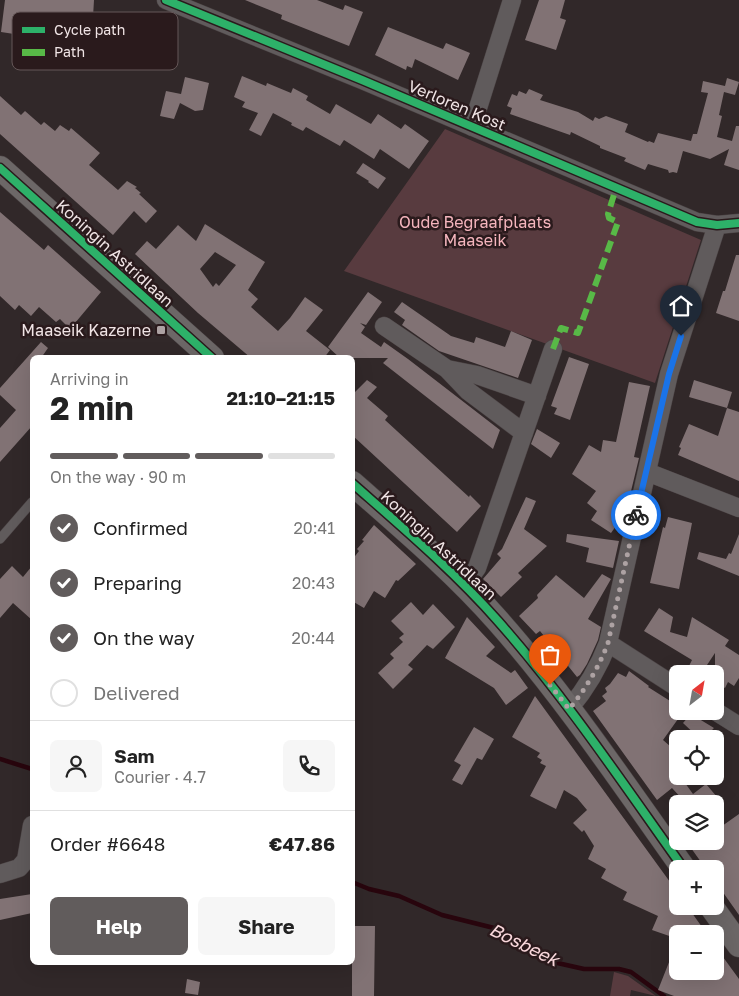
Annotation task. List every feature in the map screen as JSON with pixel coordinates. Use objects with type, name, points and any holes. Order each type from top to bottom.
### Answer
[{"type":"main road","name":"Koningin Astridlaan","points":[[0,168],[209,355]]},
{"type":"main road","name":"Koningin Astridlaan","points":[[355,486],[422,545],[497,619],[569,709],[678,860]]},
{"type":"main road","points":[[717,915],[739,945]]},
{"type":"street","name":"Verloren Kost","points":[[166,0],[185,4],[697,222],[717,225],[739,223]]},
{"type":"street","points":[[472,127],[512,0]]},
{"type":"street","points":[[569,709],[603,658],[608,643],[669,374],[717,225]]},
{"type":"street","points":[[384,326],[446,369],[468,391],[524,432]]},
{"type":"street","points":[[464,586],[477,568],[553,349]]},
{"type":"street","points":[[446,369],[476,375],[537,396]]},
{"type":"street","points":[[647,472],[739,508]]},
{"type":"street","points":[[608,643],[669,682]]},
{"type":"street","points":[[724,717],[739,726]]},
{"type":"street","points":[[0,874],[19,868],[26,860],[30,837]]},
{"type":"lane","points":[[0,538],[30,504]]},
{"type":"green space","name":"Oude Begraafplaats Maaseik","points":[[445,129],[701,240],[655,383],[344,271]]},
{"type":"green space","points":[[614,972],[628,976],[656,996],[631,990],[630,996],[610,996]]},
{"type":"building","points":[[5,0],[94,0],[93,12],[12,12],[12,34],[1,32]]},
{"type":"building","points":[[245,0],[317,0],[343,10],[345,5],[363,12],[349,46],[281,19],[282,15]]},
{"type":"building","points":[[539,0],[565,0],[560,18],[566,20],[556,50],[525,40]]},
{"type":"building","points":[[388,27],[443,49],[446,43],[470,53],[458,80],[415,59],[412,68],[407,66],[406,70],[375,55]]},
{"type":"building","points":[[242,76],[266,86],[267,83],[291,93],[293,88],[308,96],[306,100],[330,114],[336,104],[371,124],[378,114],[401,129],[405,124],[429,141],[409,169],[380,149],[374,159],[344,140],[340,146],[306,127],[303,131],[273,113],[261,136],[249,130],[258,113],[242,107],[245,102],[234,97]]},
{"type":"building","points":[[185,77],[209,83],[203,110],[195,111],[180,103],[174,119],[160,116],[166,91],[181,94]]},
{"type":"building","points":[[727,78],[739,82],[735,95],[724,92],[719,115],[722,116],[717,137],[732,141],[736,126],[739,126],[739,170],[724,165],[729,149],[710,159],[683,151],[677,173],[669,173],[668,170],[648,164],[645,170],[624,161],[626,158],[600,148],[600,146],[571,132],[570,135],[510,114],[512,108],[507,106],[512,94],[517,96],[519,91],[526,94],[529,89],[543,95],[540,100],[578,112],[593,121],[595,117],[599,119],[606,116],[628,124],[625,132],[648,142],[654,143],[658,133],[691,141],[693,134],[697,134],[708,93],[701,92],[703,81],[725,86]]},
{"type":"building","points":[[0,96],[21,115],[25,111],[41,125],[44,122],[55,131],[60,125],[69,131],[71,128],[100,153],[89,165],[118,190],[127,181],[137,187],[135,188],[141,193],[139,194],[157,211],[146,223],[134,211],[113,235],[0,134]]},
{"type":"building","points":[[363,163],[386,178],[378,189],[356,173]]},
{"type":"building","points":[[0,212],[44,250],[48,245],[101,292],[70,329],[60,319],[56,322],[39,307],[31,316],[19,305],[15,310],[0,296]]},
{"type":"building","points":[[205,224],[265,262],[248,290],[258,299],[251,307],[278,331],[305,297],[323,310],[306,331],[330,350],[326,355],[247,355],[198,313],[135,254],[147,241],[156,249],[178,225],[196,241]],"holes":[[[215,252],[236,265],[219,286],[216,283],[213,287],[200,269]]]},
{"type":"building","points":[[736,255],[739,255],[739,321],[716,313]]},
{"type":"building","points":[[368,292],[382,302],[366,325],[360,323],[365,327],[361,333],[381,347],[384,342],[500,430],[493,449],[383,363],[388,358],[355,358],[355,355],[337,355],[328,347]]},
{"type":"building","points":[[402,302],[451,336],[474,343],[476,337],[505,347],[511,331],[532,340],[518,378],[439,351],[402,325],[405,320],[394,312]]},
{"type":"building","points":[[41,342],[48,348],[43,355],[30,355],[30,428],[0,462],[0,428],[16,410],[0,395],[0,388]]},
{"type":"building","points":[[569,357],[589,364],[570,420],[554,414],[557,408],[551,406]]},
{"type":"building","points":[[367,380],[377,387],[367,398],[388,416],[385,420],[481,506],[457,532],[355,438],[355,392]]},
{"type":"building","points":[[694,380],[732,392],[727,408],[689,397]]},
{"type":"building","points":[[629,382],[650,386],[634,457],[639,458],[626,512],[611,533],[591,520],[597,511],[587,503],[596,491],[572,474],[589,445],[601,452],[603,440],[616,442]]},
{"type":"building","points":[[727,408],[739,412],[739,481],[678,455],[681,448],[679,447],[689,424],[718,436]]},
{"type":"building","points":[[537,429],[560,443],[551,458],[531,444]]},
{"type":"building","points":[[526,497],[536,501],[524,529],[547,546],[518,573],[522,577],[501,597],[483,579],[501,558],[497,554],[502,549]]},
{"type":"building","points":[[668,517],[692,523],[679,589],[650,583],[663,527],[665,528]]},
{"type":"building","points":[[374,525],[416,564],[398,581],[396,580],[385,598],[374,591],[364,608],[355,603],[355,556],[359,551],[357,549],[364,541],[362,540]]},
{"type":"building","points":[[567,534],[619,541],[613,568],[586,562],[589,548],[566,542]]},
{"type":"building","points":[[739,534],[739,576],[697,559],[699,552],[726,559],[729,553],[731,554]]},
{"type":"building","points":[[12,566],[23,577],[30,568],[30,618],[13,603],[0,618],[0,579]]},
{"type":"building","points":[[602,574],[611,579],[588,619],[601,627],[598,640],[587,664],[577,677],[540,631],[536,634],[519,616],[538,598],[537,595],[556,575],[584,598]]},
{"type":"building","points":[[411,602],[423,615],[433,604],[455,627],[433,649],[427,645],[408,665],[413,669],[393,689],[378,673],[394,658],[390,654],[403,642],[399,638],[404,634],[391,621]]},
{"type":"building","points":[[659,608],[673,617],[670,632],[687,637],[692,617],[729,640],[725,646],[739,655],[739,678],[734,686],[728,682],[725,688],[724,665],[715,665],[715,653],[707,665],[690,665],[692,660],[644,631]]},
{"type":"building","points":[[467,617],[495,647],[486,656],[511,673],[515,670],[528,688],[506,705],[494,688],[445,658]]},
{"type":"building","points":[[629,671],[648,687],[669,700],[669,720],[677,720],[663,740],[669,745],[669,785],[686,785],[693,794],[707,785],[715,795],[678,795],[672,788],[657,800],[593,711],[606,701],[602,696],[607,692],[605,688],[618,673],[626,677]]},
{"type":"building","points":[[535,696],[669,881],[669,915],[693,915],[701,925],[669,925],[669,936],[652,930],[658,916],[623,900],[627,892],[601,878],[606,869],[588,859],[594,846],[584,830],[582,832],[573,823],[587,810],[577,798],[564,790],[556,809],[530,796],[546,766],[540,763],[542,760],[537,757],[540,753],[512,737]]},
{"type":"building","points":[[686,720],[701,720],[714,728],[712,730],[690,730],[683,723]]},
{"type":"building","points":[[474,727],[494,739],[482,760],[477,758],[462,785],[452,780],[461,765],[454,761]]},
{"type":"building","points":[[739,814],[739,915],[724,894],[724,860],[700,860],[692,850],[724,850],[724,825]]},
{"type":"building","points":[[30,894],[30,913],[0,920],[0,899]]},
{"type":"building","points":[[355,926],[375,926],[374,996],[352,996],[352,965],[355,965]]},
{"type":"building","points":[[724,958],[739,979],[739,996],[674,996],[658,990],[669,962],[669,980],[724,980]]},
{"type":"building","points":[[187,979],[200,982],[198,995],[185,993]]},
{"type":"waterway","name":"Bosbeek","points":[[0,759],[30,768]]},
{"type":"waterway","name":"Bosbeek","points":[[355,883],[369,889],[399,896],[442,915],[498,929],[534,953],[553,962],[584,969],[619,969],[631,972],[664,996]]},
{"type":"marked path","points":[[553,349],[561,328],[578,333],[618,222],[609,218],[608,214],[616,188]]},
{"type":"cycle path","points":[[166,0],[362,80],[697,222],[717,225],[739,223]]},
{"type":"cycle path","points":[[0,168],[209,355]]},
{"type":"cycle path","points":[[355,486],[446,567],[523,650],[571,711],[678,860]]},
{"type":"way so far","points":[[550,685],[569,709],[585,688],[603,658],[636,515]]},
{"type":"place","name":"Maaseik Kazerne","points":[[161,330]]},
{"type":"route","points":[[636,515],[669,374],[681,336]]}]
